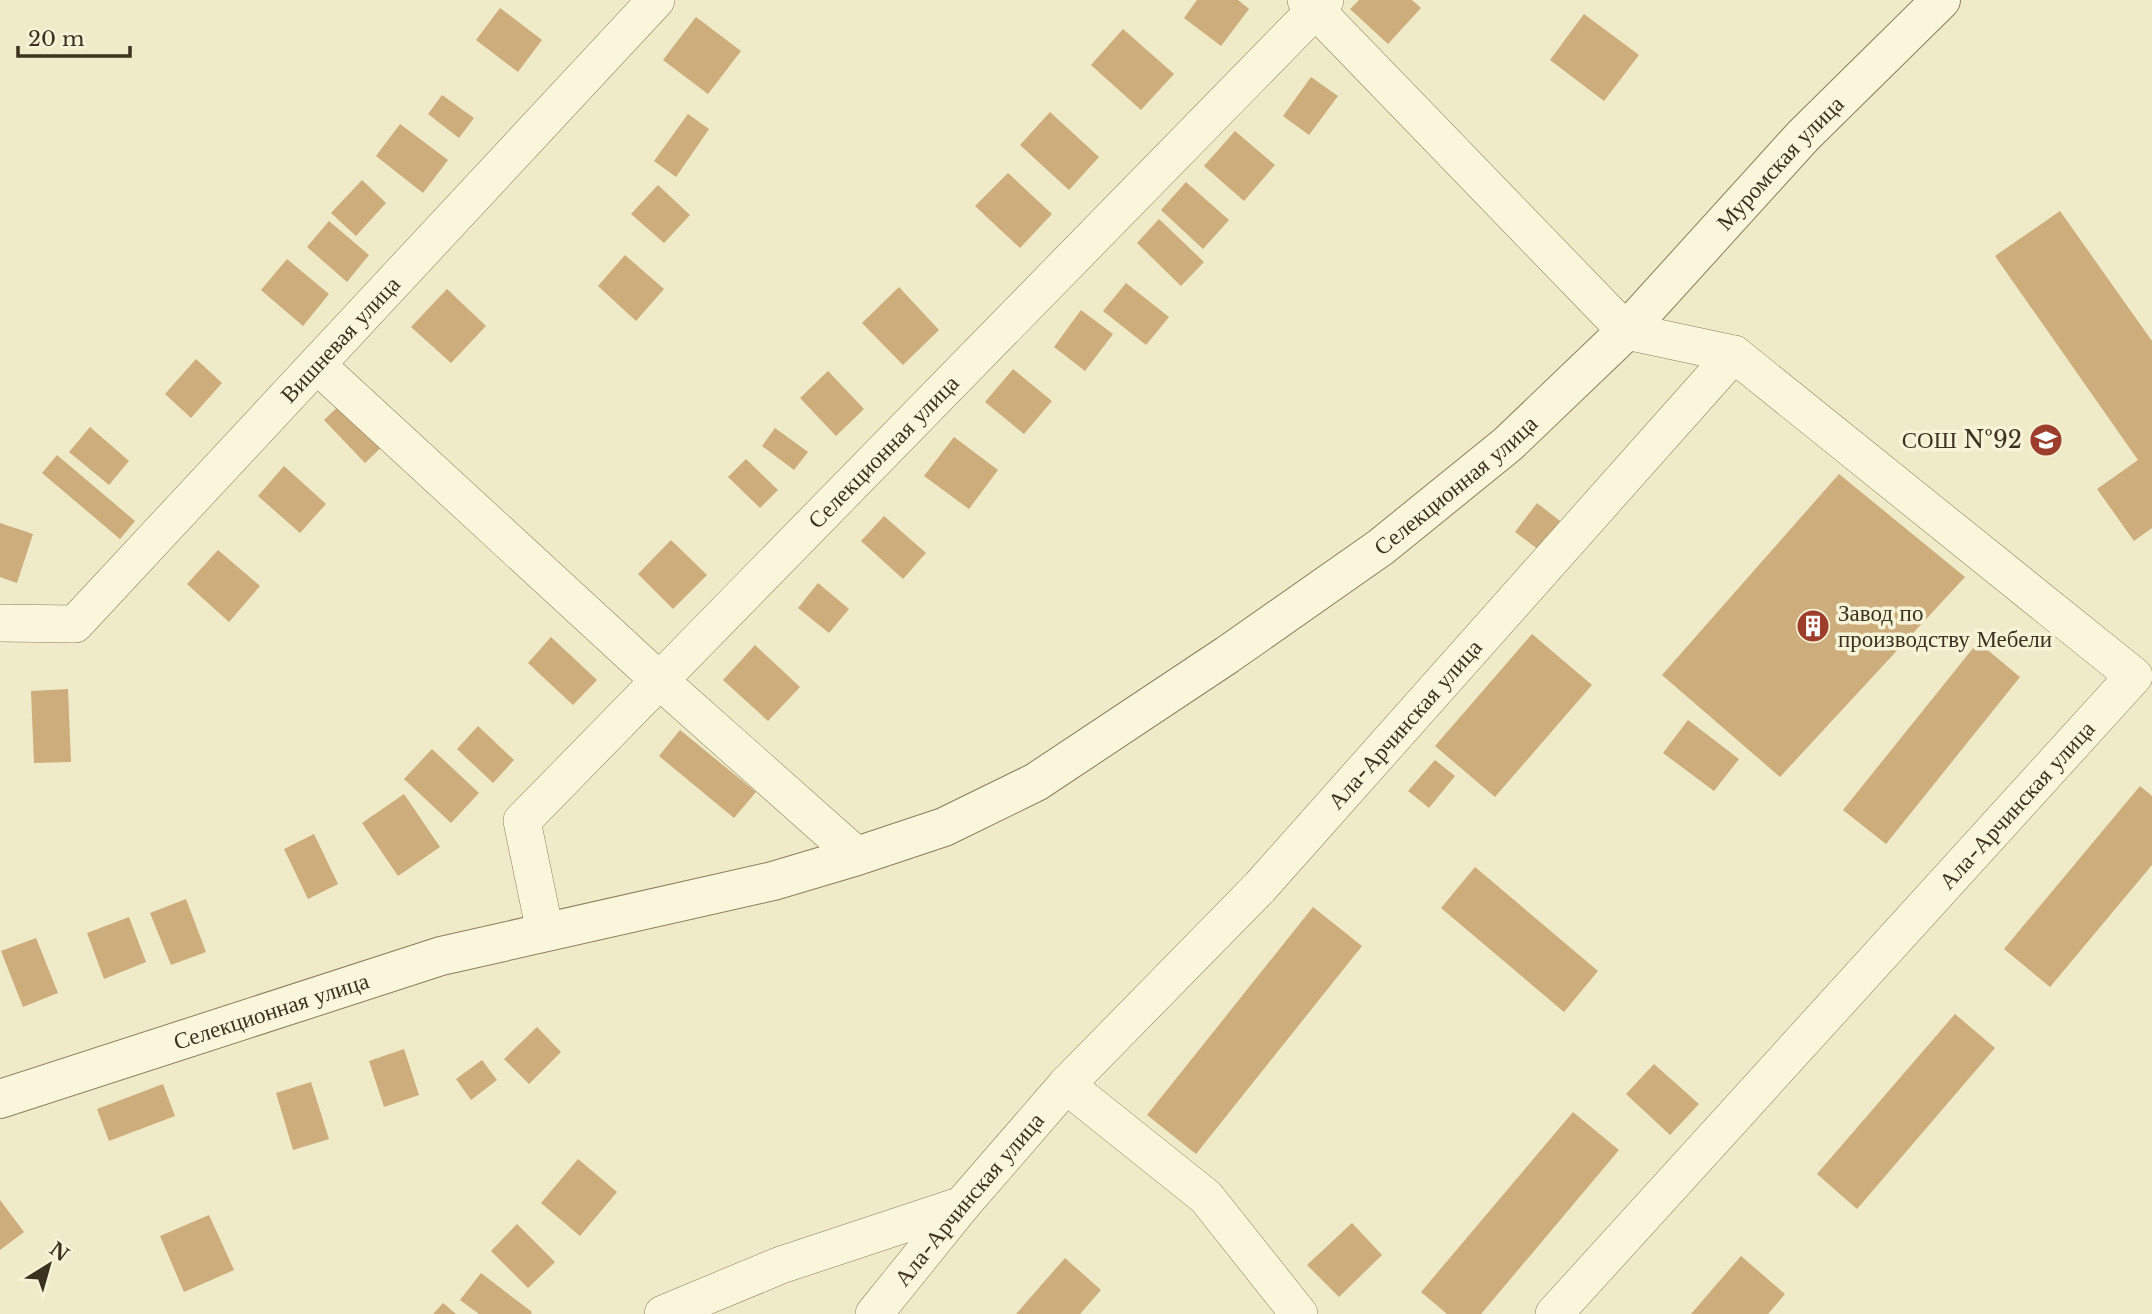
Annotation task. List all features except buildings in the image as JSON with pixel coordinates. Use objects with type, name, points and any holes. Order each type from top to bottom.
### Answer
[{"type":"street","name":"Вишневая улица","points":[[0,623],[75,624],[656,0]]},
{"type":"street","points":[[1316,3],[1626,331]]},
{"type":"street","name":"Селекционная улица","points":[[545,932],[522,821],[1316,3]]},
{"type":"street","name":"Муромская улица","points":[[1626,331],[1803,136],[1929,7]]},
{"type":"street","name":"Селекционная улица","points":[[0,1099],[441,956],[773,881],[944,827],[1036,782],[1227,655],[1381,547],[1508,444],[1626,331]]},
{"type":"street","name":"Ала-Арчинская улица","points":[[1554,1314],[2134,676],[1734,354],[1626,331]]},
{"type":"street","name":"Ала-Арчинская улица","points":[[874,1314],[962,1205],[1066,1085],[1260,887],[1734,354]]},
{"type":"street","points":[[317,365],[659,680],[857,856]]},
{"type":"street","points":[[1066,1085],[1206,1197],[1299,1314]]},
{"type":"street","points":[[663,1314],[781,1265],[962,1205]]},
{"type":"place","name":"СОШ №92","points":[[2046,440]]},
{"type":"place","name":"Завод по производству Мебели","points":[[1813,626]]}]
